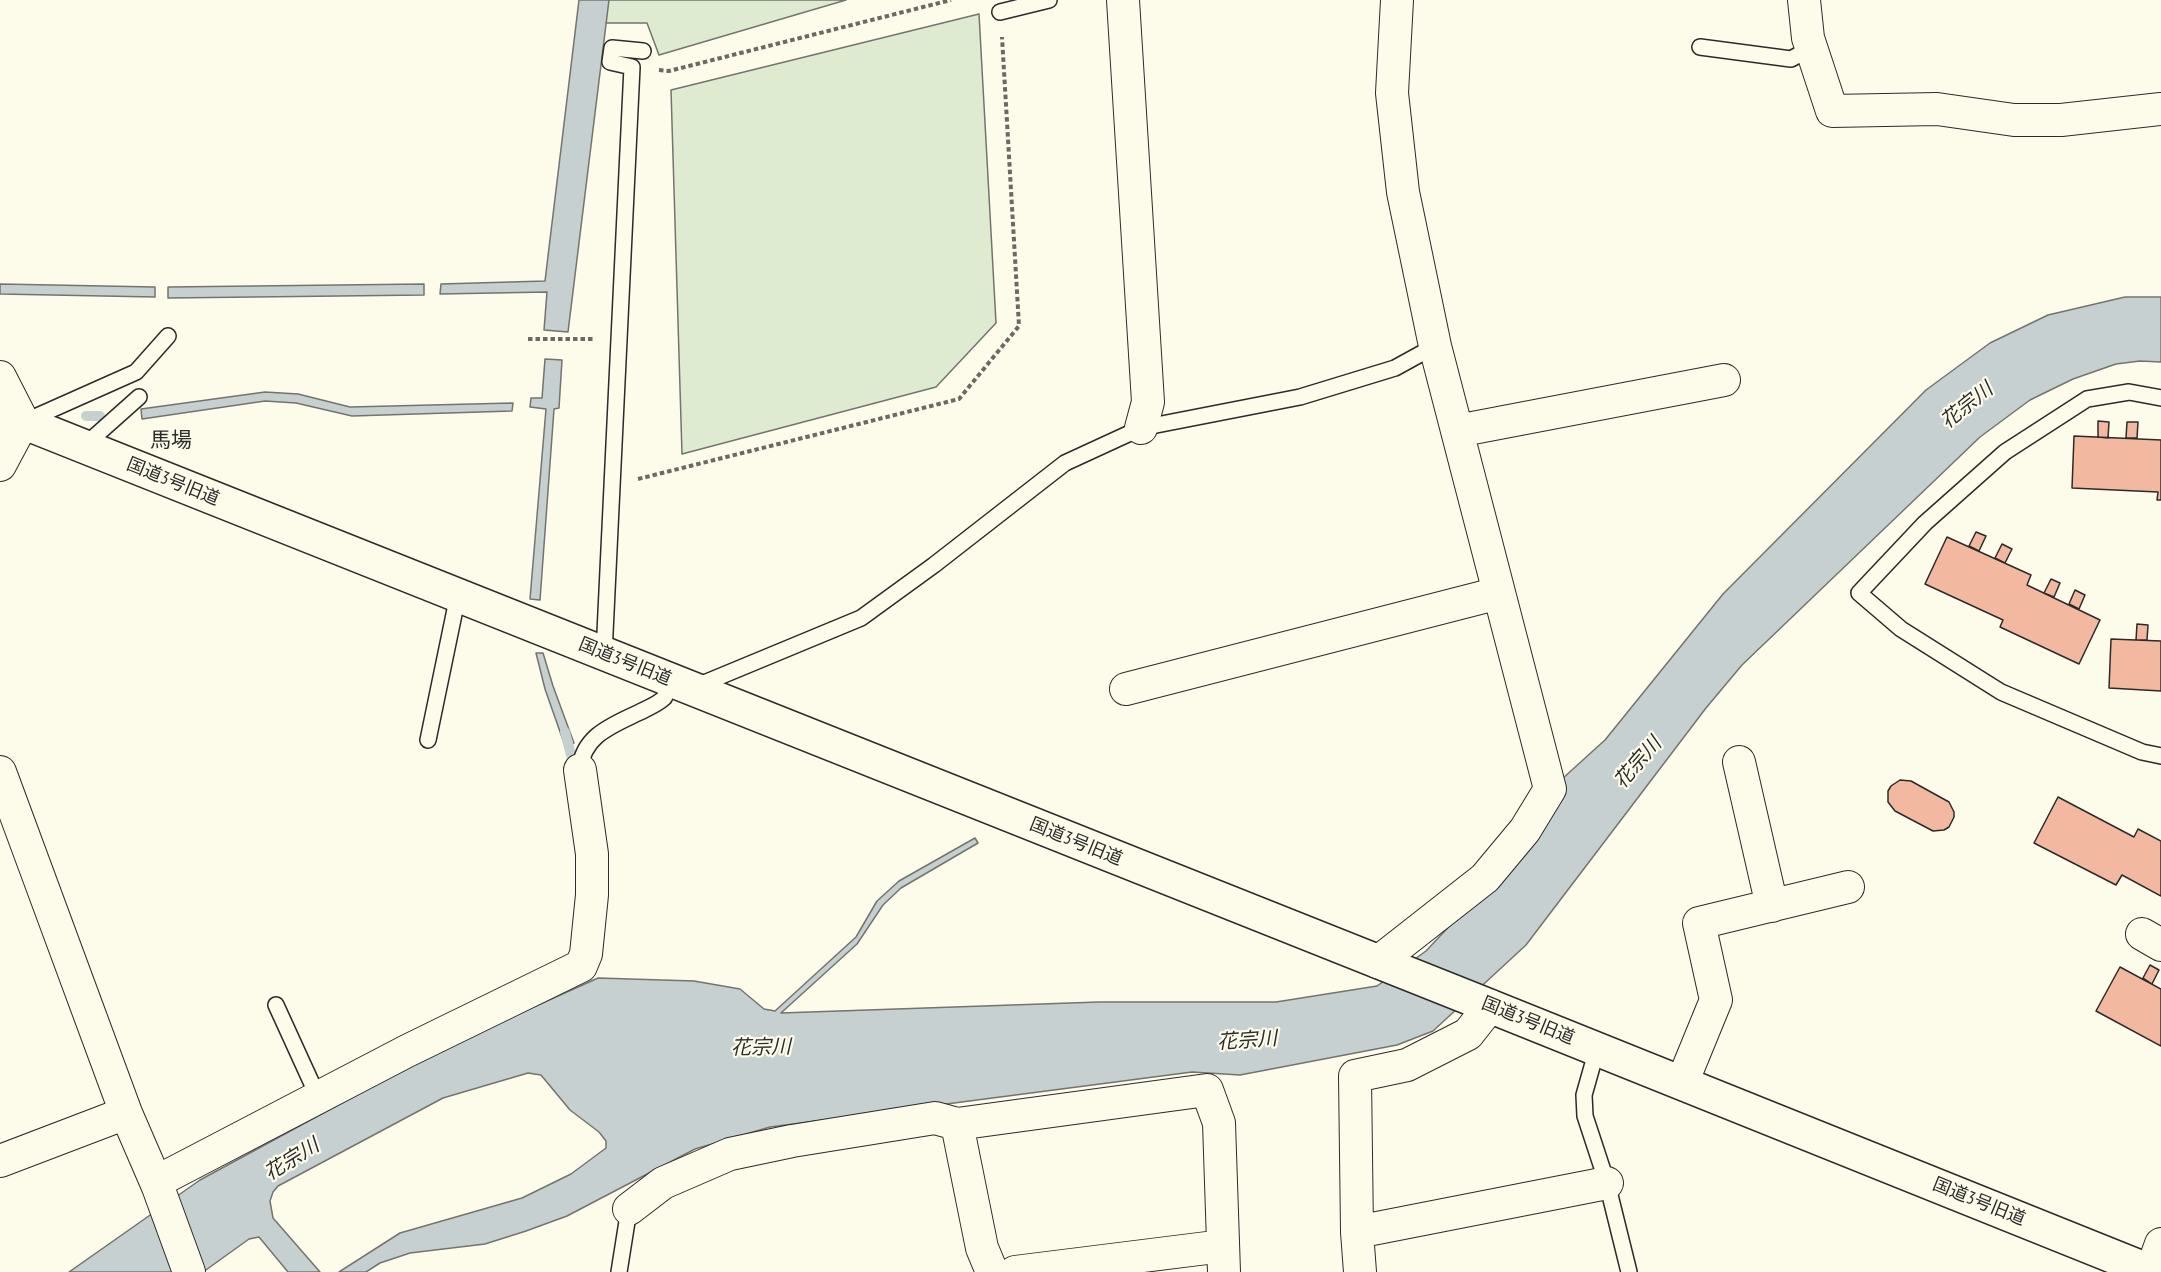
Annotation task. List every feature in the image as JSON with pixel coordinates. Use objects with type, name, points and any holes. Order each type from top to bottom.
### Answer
[{"type":"street","points":[[1123,0],[1148,402],[1141,428]]},
{"type":"street","points":[[1383,964],[1485,878],[1525,830],[1550,789],[1457,432],[1403,192],[1392,93],[1397,0]]},
{"type":"street","points":[[1804,0],[1808,38],[1832,111],[1937,109],[2014,120],[2061,120],[2161,109]]},
{"type":"street","points":[[0,377],[12,418],[0,465]]},
{"type":"street","points":[[1457,432],[1724,380]]},
{"type":"street","name":"国道3号旧道","points":[[12,418],[1486,1004],[2151,1272]]},
{"type":"street","points":[[1126,689],[1500,593]]},
{"type":"street","points":[[1739,762],[1772,906]]},
{"type":"street","points":[[157,1184],[407,1051],[581,966],[586,954],[592,896],[592,854],[580,770]]},
{"type":"street","points":[[0,772],[126,1113],[157,1184],[189,1272]]},
{"type":"street","points":[[1682,1083],[1716,1000],[1699,923],[1848,887]]},
{"type":"street","points":[[1360,1272],[1357,1232],[1355,1076],[1407,1065],[1468,1034],[1486,1004]]},
{"type":"street","points":[[629,1209],[663,1183],[730,1154],[792,1141],[935,1118],[957,1124],[1207,1090],[1219,1124],[1223,1259],[1015,1272]]},
{"type":"street","points":[[0,1161],[126,1113]]},
{"type":"street","points":[[957,1124],[982,1248],[992,1272]]},
{"type":"street","points":[[1357,1232],[1607,1183]]},
{"type":"street","points":[[2151,1272],[2161,1244]]},
{"type":"lane","points":[[1000,12],[1049,0]]},
{"type":"lane","points":[[1700,47],[1791,59],[1811,48]]},
{"type":"lane","points":[[604,654],[632,67],[610,62],[612,48],[643,51]]},
{"type":"lane","points":[[12,418],[136,372],[168,336]]},
{"type":"lane","points":[[580,770],[581,757],[593,739],[606,729],[654,705],[681,685],[861,618],[934,565],[1065,463],[1141,428],[1300,397],[1395,368],[1436,346]]},
{"type":"lane","points":[[2161,398],[2129,392],[2087,399],[2060,416],[2005,452],[1942,507],[1924,523],[1859,593],[1901,629],[2001,692],[2142,752],[2161,756]]},
{"type":"lane","points":[[84,447],[139,397]]},
{"type":"lane","points":[[428,740],[458,595]]},
{"type":"lane","points":[[276,1005],[318,1097]]},
{"type":"lane","points":[[1597,1049],[1584,1095],[1585,1116],[1607,1183],[1629,1272]]},
{"type":"lane","points":[[619,1272],[629,1209]]},
{"type":"path","points":[[632,67],[669,71],[951,0]]},
{"type":"path","points":[[611,486],[959,399],[1019,326],[1000,12]]},
{"type":"path","points":[[528,339],[618,339]]},
{"type":"green space","points":[[608,0],[846,0],[659,55],[647,23],[605,23]]},
{"type":"green space","points":[[979,14],[996,323],[936,387],[682,454],[671,90]]},
{"type":"water","points":[[579,0],[609,0],[568,332],[544,330],[547,292],[440,294],[441,284],[545,281]]},
{"type":"water","points":[[0,284],[155,287],[155,297],[0,294]]},
{"type":"water","points":[[424,284],[424,295],[168,298],[168,287]]},
{"type":"water","name":"花宗川","points":[[2125,297],[2161,297],[2161,362],[2140,361],[2116,364],[2073,379],[2030,400],[1980,437],[1742,665],[1706,708],[1526,945],[1433,1031],[1397,1045],[1240,1075],[1192,1072],[770,1127],[695,1149],[567,1216],[526,1231],[485,1244],[410,1253],[380,1263],[366,1272],[339,1272],[400,1233],[522,1198],[571,1174],[606,1148],[606,1141],[599,1132],[570,1110],[541,1075],[528,1073],[443,1098],[278,1186],[270,1201],[273,1218],[320,1272],[288,1272],[259,1237],[249,1239],[203,1272],[69,1272],[200,1180],[447,1046],[598,978],[694,981],[740,989],[764,1009],[775,1011],[856,937],[877,901],[899,881],[975,838],[978,843],[901,888],[883,905],[857,944],[781,1013],[1099,1002],[1276,1002],[1377,986],[1426,951],[1487,886],[1562,779],[1605,740],[1723,594],[1926,390],[1990,343],[2048,315]]},
{"type":"water","points":[[545,359],[562,360],[559,408],[554,409],[540,600],[530,599],[546,409],[530,407],[531,398],[542,398]]},
{"type":"water","points":[[265,392],[298,394],[350,407],[513,403],[512,411],[352,416],[296,403],[265,401],[142,419],[141,409]]},
{"type":"water","points":[[536,653],[543,653],[574,743],[565,746],[545,689]]},
{"type":"building","points":[[2098,421],[2109,422],[2108,438],[2098,437]]},
{"type":"building","points":[[2127,422],[2138,422],[2137,438],[2126,438]]},
{"type":"building","points":[[2074,436],[2161,440],[2161,500],[2157,500],[2158,492],[2072,488]]},
{"type":"building","points":[[1976,532],[1986,536],[1979,551],[1969,546]]},
{"type":"building","points":[[1947,537],[2031,575],[2027,585],[2100,620],[2079,664],[2000,627],[2003,620],[1925,584]]},
{"type":"building","points":[[2002,544],[2012,549],[2005,563],[1995,558]]},
{"type":"building","points":[[2051,579],[2060,583],[2054,597],[2044,593]]},
{"type":"building","points":[[2075,590],[2085,595],[2079,609],[2069,604]]},
{"type":"building","points":[[2137,624],[2148,625],[2147,640],[2136,640]]},
{"type":"building","points":[[2111,639],[2161,641],[2161,691],[2109,688]]},
{"type":"building","points":[[1900,780],[1911,781],[1949,802],[1954,817],[1949,827],[1933,831],[1895,811],[1888,802],[1888,791]]},
{"type":"building","points":[[2058,797],[2134,837],[2138,829],[2161,841],[2161,896],[2122,875],[2116,885],[2034,843]]},
{"type":"building","points":[[2150,965],[2159,970],[2152,984],[2143,978]]},
{"type":"building","points":[[2120,967],[2161,989],[2161,1046],[2096,1011]]},
{"type":"waterway","points":[[86,416],[100,416]]},
{"type":"waterway","points":[[565,732],[575,770]]},
{"type":"district","name":"馬場","points":[[171,441]]}]
